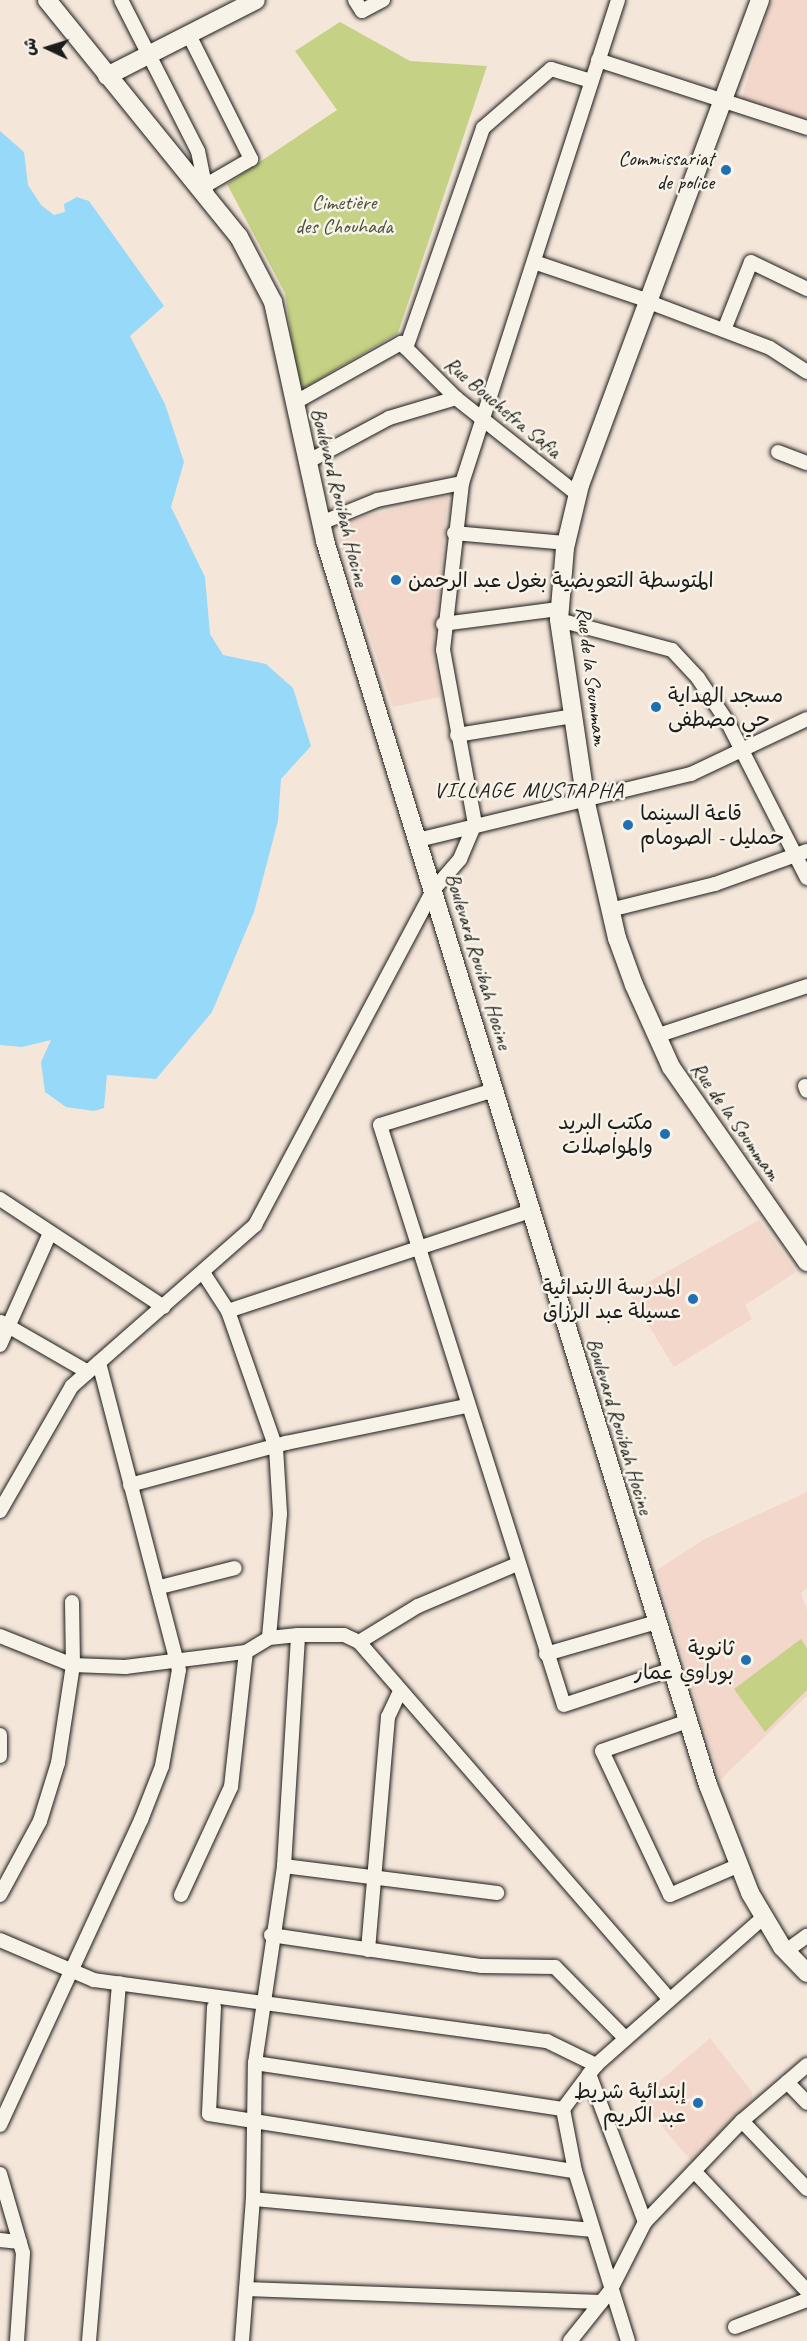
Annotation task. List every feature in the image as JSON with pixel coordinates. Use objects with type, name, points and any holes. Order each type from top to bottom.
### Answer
[{"type":"main road","name":"Boulevard Rouibah Hocine","points":[[47,0],[107,76],[208,192],[239,237],[273,302],[321,523],[688,1721],[737,1866],[763,1918],[786,1951],[807,1973]]},
{"type":"main road","name":"Rue de la Soummam","points":[[760,0],[725,101],[577,494],[566,543],[559,614],[586,803],[610,910],[656,1036],[698,1109],[807,1262]]},
{"type":"main road","points":[[107,76],[251,1]]},
{"type":"street","points":[[121,0],[198,151],[208,192],[251,159],[189,35]]},
{"type":"street","points":[[355,0],[362,11],[383,0]]},
{"type":"street","points":[[0,1511],[72,1386],[204,1274],[262,1213],[434,889],[460,859],[475,824],[457,735],[443,624],[462,483],[618,0]]},
{"type":"street","points":[[598,60],[807,128]]},
{"type":"street","points":[[294,403],[390,345],[406,348],[483,128],[551,69],[591,81]]},
{"type":"street","points":[[534,262],[649,301],[770,348],[807,372]]},
{"type":"street","points":[[724,330],[751,262],[807,289]]},
{"type":"street","name":"Rue Bouchefra Safia","points":[[406,348],[456,398],[577,494]]},
{"type":"street","points":[[307,462],[389,418],[456,398]]},
{"type":"street","points":[[778,452],[807,463]]},
{"type":"street","points":[[321,523],[377,500],[462,483]]},
{"type":"street","points":[[454,533],[566,543]]},
{"type":"street","points":[[443,624],[559,614],[672,650],[704,685],[801,853],[807,878]]},
{"type":"street","points":[[457,735],[573,716]]},
{"type":"street","points":[[418,840],[475,824],[586,803],[691,774],[742,752],[807,718]]},
{"type":"street","points":[[610,910],[715,884],[801,853]]},
{"type":"street","points":[[656,1036],[807,986]]},
{"type":"street","points":[[494,1090],[380,1125],[466,1406],[515,1565],[564,1705],[672,1669]]},
{"type":"street","points":[[0,1199],[164,1307]]},
{"type":"street","points":[[228,1311],[531,1211]]},
{"type":"street","points":[[0,1345],[4,1324],[50,1233]]},
{"type":"street","points":[[204,1274],[228,1311],[276,1448],[280,1514],[269,1638]]},
{"type":"street","points":[[4,1324],[88,1372]]},
{"type":"street","points":[[0,2125],[69,1969],[120,1869],[162,1766],[177,1661],[160,1587],[130,1485],[99,1362]]},
{"type":"street","points":[[130,1485],[276,1448],[466,1406]]},
{"type":"street","points":[[358,1642],[418,1606],[515,1565]]},
{"type":"street","points":[[160,1587],[235,1568]]},
{"type":"street","points":[[0,1896],[40,1821],[58,1763],[74,1665],[72,1602]]},
{"type":"street","points":[[546,1654],[657,1622]]},
{"type":"street","points":[[242,2341],[253,2199],[255,2063],[271,1935],[284,1866],[298,1635]]},
{"type":"street","points":[[0,1636],[74,1665],[125,1667],[246,1652],[269,1638],[298,1635],[344,1635],[358,1642],[669,1999]]},
{"type":"street","points":[[180,1894],[231,1787],[246,1652]]},
{"type":"street","points":[[368,1950],[388,1717],[400,1692]]},
{"type":"street","points":[[688,1721],[602,1750],[670,1895],[737,1866]]},
{"type":"street","points":[[0,1735],[0,1756]]},
{"type":"street","points":[[284,1866],[497,1893]]},
{"type":"street","points":[[628,2341],[610,2291],[575,2171],[563,2109],[593,2069],[625,2038],[763,1918]]},
{"type":"street","points":[[271,1935],[482,1966],[555,1967],[625,2038]]},
{"type":"street","points":[[786,1951],[807,1936]]},
{"type":"street","points":[[0,1940],[69,1969],[118,1983],[547,2041],[593,2069],[645,2222]]},
{"type":"street","points":[[89,2341],[118,1983]]},
{"type":"street","points":[[214,2007],[206,2109],[253,2122],[575,2171]]},
{"type":"street","points":[[255,2063],[563,2109]]},
{"type":"street","points":[[570,2341],[610,2291],[645,2222],[742,2121],[807,2064]]},
{"type":"street","points":[[787,2082],[807,2103]]},
{"type":"street","points":[[742,2121],[807,2189]]},
{"type":"street","points":[[694,2170],[807,2291]]},
{"type":"street","points":[[0,2174],[20,2242],[17,2341]]},
{"type":"street","points":[[253,2199],[592,2230]]},
{"type":"street","points":[[0,2240],[20,2242]]},
{"type":"street","points":[[246,2289],[601,2302]]},
{"type":"street","points":[[735,2326],[807,2301]]},
{"type":"shaded area","points":[[771,0],[807,0],[807,122],[741,101]]},
{"type":"shaded area","name":"المتوسطة التعويضية بغول عبد الرحمن","points":[[448,496],[433,652],[440,697],[393,707],[339,540],[346,521]]},
{"type":"shaded area","name":"المدرسة الابتدائية عسيلة عبد الرزاق","points":[[759,1220],[796,1272],[745,1305],[752,1319],[674,1367],[629,1293]]},
{"type":"shaded area","name":"ثانوية بوراوي عمار","points":[[807,1492],[807,1588],[801,1593],[807,1610],[807,1696],[720,1780],[657,1570],[705,1539]]},
{"type":"shaded area","name":"إبتدائية شريط عبد الكريم","points":[[710,2038],[752,2092],[753,2108],[692,2162],[639,2099]]},
{"type":"green space","name":"Cimetière des Chouhada","points":[[340,22],[410,61],[487,66],[398,333],[299,391],[285,293],[227,184],[337,110],[295,51]]},
{"type":"green space","points":[[801,1639],[807,1648],[807,1690],[765,1732],[734,1689]]},
{"type":"water","points":[[0,131],[24,152],[28,185],[41,205],[54,215],[65,212],[64,204],[77,197],[89,201],[164,306],[130,336],[165,404],[184,462],[171,507],[205,577],[210,634],[223,655],[266,664],[293,688],[311,746],[281,779],[278,821],[254,912],[212,1012],[156,1079],[107,1075],[104,1108],[94,1111],[66,1107],[45,1092],[41,1062],[51,1040],[22,1047],[0,1045]]},
{"type":"place","name":"Commissariat de police","points":[[726,170]]},
{"type":"place","name":"المتوسطة التعويضية بغول عبد الرحمن","points":[[396,580]]},
{"type":"place","name":"مسجد الهداية حي مصطفى","points":[[656,707]]},
{"type":"place","name":"قاعة السينما حمليل - الصومام","points":[[628,825]]},
{"type":"place","name":"مكتب البريد والمواصلات","points":[[665,1134]]},
{"type":"place","name":"المدرسة الابتدائية عسيلة عبد الرزاق","points":[[693,1299]]},
{"type":"place","name":"ثانوية بوراوي عمار","points":[[746,1660]]},
{"type":"place","name":"إبتدائية شريط عبد الكريم","points":[[698,2103]]},
{"type":"district","name":"VILLAGE MUSTAPHA","points":[[529,791]]}]
